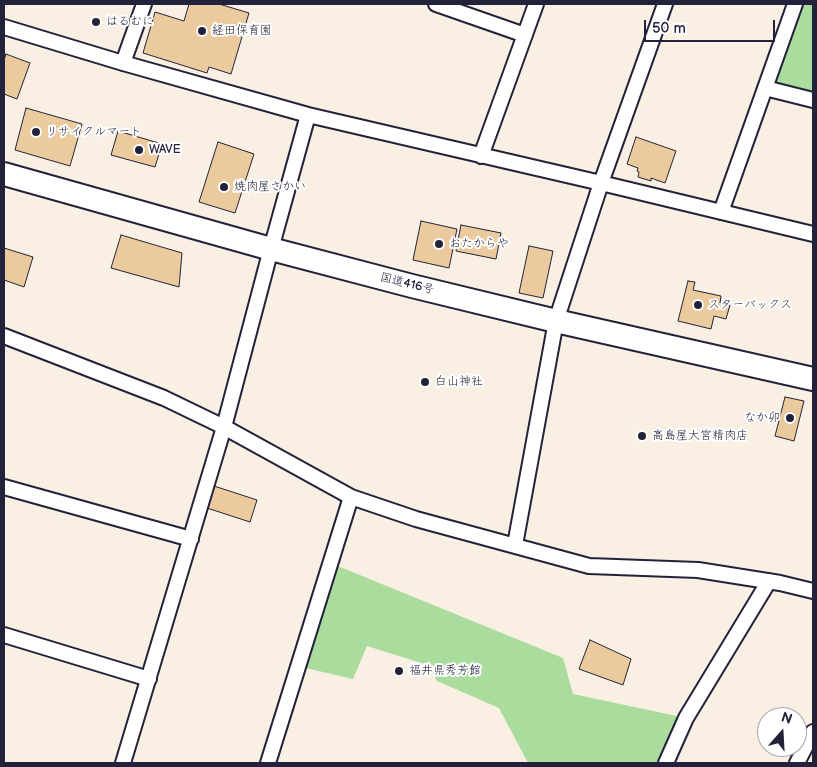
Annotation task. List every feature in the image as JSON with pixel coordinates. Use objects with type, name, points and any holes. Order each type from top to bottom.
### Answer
[{"type":"highway","name":"国道416号","points":[[4,174],[271,249],[556,321],[813,379]]},
{"type":"street","points":[[123,63],[144,4]]},
{"type":"street","points":[[436,4],[525,35]]},
{"type":"street","points":[[481,156],[536,4]]},
{"type":"street","points":[[515,545],[556,321],[600,182],[665,4]]},
{"type":"street","points":[[721,212],[795,4]]},
{"type":"street","points":[[4,27],[308,115],[600,182],[813,234]]},
{"type":"street","points":[[765,88],[813,100]]},
{"type":"street","points":[[123,763],[224,427],[308,115]]},
{"type":"street","points":[[4,336],[164,398],[224,427],[351,497],[416,519],[589,566],[698,570],[769,581],[813,591]]},
{"type":"street","points":[[4,487],[190,539]]},
{"type":"street","points":[[268,763],[351,497]]},
{"type":"street","points":[[666,763],[686,718],[769,581]]},
{"type":"street","points":[[4,635],[149,679]]},
{"type":"street","points":[[797,763],[813,732]]},
{"type":"green space","points":[[796,4],[813,4],[813,99],[766,88]]},
{"type":"green space","points":[[323,560],[563,658],[573,694],[686,718],[666,763],[528,763],[499,708],[437,681],[428,665],[367,646],[353,679],[297,666]]},
{"type":"building","points":[[189,4],[219,4],[249,13],[231,74],[209,67],[207,73],[143,53],[155,12],[184,21]]},
{"type":"building","points":[[6,54],[30,63],[17,99],[4,94],[4,60]]},
{"type":"building","points":[[26,108],[82,124],[70,166],[15,150]]},
{"type":"building","points":[[118,131],[162,144],[155,167],[111,155]]},
{"type":"building","points":[[636,137],[676,151],[665,183],[651,178],[651,181],[638,177],[638,168],[627,164]]},
{"type":"building","name":"焼肉屋さかい","points":[[218,142],[254,154],[235,213],[199,202]]},
{"type":"building","points":[[421,221],[457,229],[449,268],[413,260]]},
{"type":"building","points":[[461,225],[501,233],[496,259],[456,251]]},
{"type":"building","points":[[121,235],[182,253],[179,287],[111,268]]},
{"type":"building","points":[[529,246],[553,251],[543,298],[519,293]]},
{"type":"building","points":[[4,248],[33,257],[24,287],[4,280]]},
{"type":"building","points":[[688,281],[695,282],[693,290],[721,296],[720,303],[730,305],[726,319],[714,316],[711,329],[678,321]]},
{"type":"building","name":"なか卯","points":[[785,397],[804,401],[794,441],[775,436]]},
{"type":"building","points":[[214,486],[257,500],[250,522],[207,508]]},
{"type":"building","points":[[590,640],[631,659],[623,685],[579,669]]},
{"type":"place","name":"はるむに","points":[[96,22]]},
{"type":"place","name":"経田保育園","points":[[202,31]]},
{"type":"place","name":"リサイクルマート","points":[[36,132]]},
{"type":"place","name":"WAVE","points":[[139,150]]},
{"type":"place","name":"焼肉屋さかい","points":[[224,187]]},
{"type":"place","name":"おたからや","points":[[439,244]]},
{"type":"place","name":"スターバックス","points":[[698,305]]},
{"type":"place","name":"白山神社","points":[[425,382]]},
{"type":"place","name":"なか卯","points":[[790,418]]},
{"type":"place","name":"高島屋大宮精肉店","points":[[642,436]]},
{"type":"place","name":"福井県秀芳館","points":[[399,671]]}]
